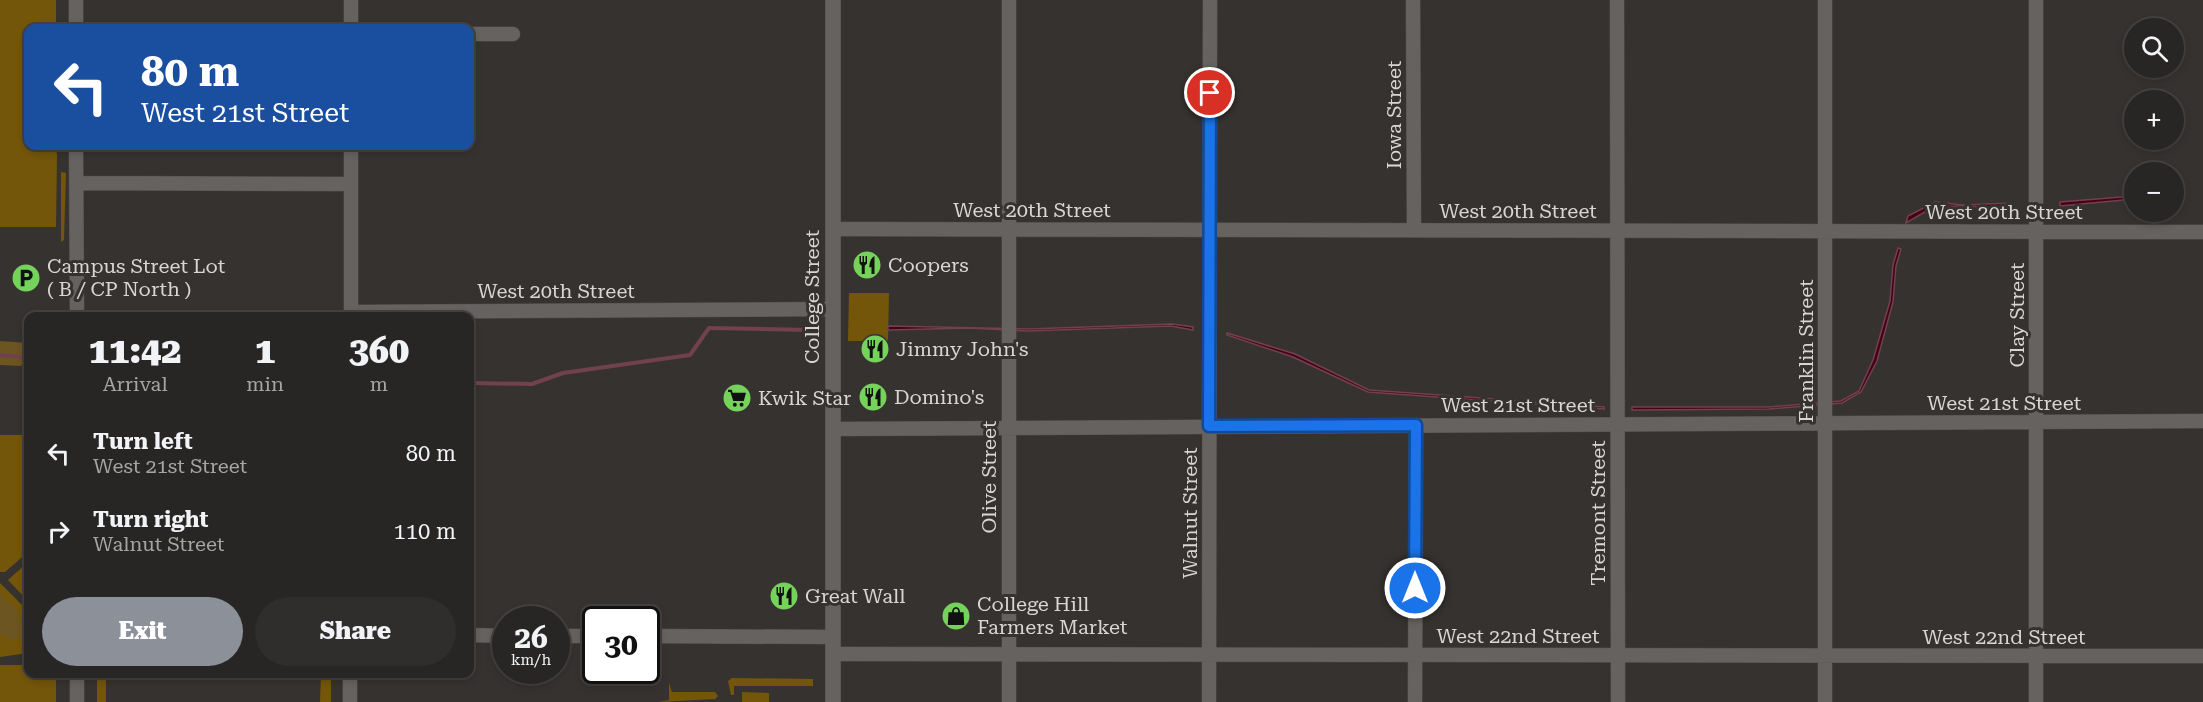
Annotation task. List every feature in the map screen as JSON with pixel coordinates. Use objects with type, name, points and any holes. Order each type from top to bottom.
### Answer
[{"type":"street","points":[[76,0],[76,24]]},
{"type":"street","points":[[351,0],[351,24]]},
{"type":"street","name":"College Street","points":[[833,0],[833,702]]},
{"type":"street","name":"Olive Street","points":[[1009,0],[1009,702]]},
{"type":"street","name":"Walnut Street","points":[[1209,702],[1210,0]]},
{"type":"street","name":"Iowa Street","points":[[1413,0],[1414,230]]},
{"type":"street","name":"Tremont Street","points":[[1617,0],[1618,702]]},
{"type":"street","name":"Franklin Street","points":[[1825,0],[1825,702]]},
{"type":"street","name":"Clay Street","points":[[2036,0],[2036,702]]},
{"type":"street","points":[[474,34],[513,34]]},
{"type":"street","points":[[76,150],[77,312]]},
{"type":"street","points":[[351,150],[351,312]]},
{"type":"street","points":[[76,183],[351,184]]},
{"type":"street","name":"West 20th Street","points":[[833,229],[2203,232]]},
{"type":"street","name":"West 20th Street","points":[[474,313],[833,309]]},
{"type":"street","name":"West 21st Street","points":[[833,429],[1618,424],[1825,417],[2036,422],[2203,421]]},
{"type":"street","points":[[1415,702],[1416,425]]},
{"type":"street","points":[[474,635],[492,636]]},
{"type":"street","points":[[660,636],[833,637]]},
{"type":"street","name":"West 22nd Street","points":[[833,654],[2203,656]]},
{"type":"street","points":[[77,678],[77,702]]},
{"type":"street","points":[[350,678],[350,702]]},
{"type":"shaded area","points":[[0,0],[56,0],[56,24],[24,24],[24,150],[56,151],[56,227],[0,227]]},
{"type":"shaded area","points":[[61,172],[66,173],[64,240],[61,242]]},
{"type":"shaded area","points":[[2124,197],[2124,200],[2060,206],[2060,202]]},
{"type":"shaded area","points":[[1935,202],[1962,205],[2012,203],[2012,207],[1935,206],[1906,223],[1908,216]]},
{"type":"shaded area","points":[[1898,248],[1901,249],[1896,266],[1893,302],[1877,361],[1861,392],[1842,403],[1769,409],[1632,410],[1632,407],[1769,407],[1841,401],[1859,391],[1873,360],[1890,301],[1893,265]]},
{"type":"shaded area","points":[[849,293],[889,293],[888,341],[848,341]]},
{"type":"shaded area","points":[[1172,324],[1193,327],[1193,330],[1171,326],[1028,331],[969,328],[888,330],[888,326],[1029,329]]},
{"type":"shaded area","points":[[1227,333],[1295,354],[1369,390],[1604,407],[1604,409],[1368,392],[1293,357],[1227,335]]},
{"type":"shaded area","points":[[0,341],[24,343],[24,360],[21,366],[0,365]]},
{"type":"shaded area","points":[[0,435],[24,435],[24,555],[5,572],[0,572]]},
{"type":"shaded area","points":[[24,566],[24,597],[8,580]]},
{"type":"shaded area","points":[[0,583],[24,607],[24,654],[0,657]]},
{"type":"shaded area","points":[[0,594],[19,612],[24,635],[18,640],[9,639],[0,633]]},
{"type":"shaded area","points":[[0,665],[24,665],[24,678],[56,678],[56,702],[0,702]]},
{"type":"shaded area","points":[[97,678],[106,678],[106,702],[97,702]]},
{"type":"shaded area","points":[[321,678],[331,678],[331,702],[320,702]]},
{"type":"shaded area","points":[[732,678],[813,679],[813,686],[734,686],[734,695],[731,695],[728,681]]},
{"type":"shaded area","points":[[669,683],[672,692],[715,692],[718,696],[715,699],[658,702],[669,700]]},
{"type":"shaded area","points":[[742,692],[769,693],[769,702],[742,702]]},
{"type":"waterway","points":[[474,383],[532,384],[563,373],[690,355],[709,328],[809,330]]},
{"type":"waterway","points":[[0,355],[24,358]]},
{"type":"place","name":"Coopers","points":[[867,265]]},
{"type":"place","name":"Campus Street Lot ( B / CP North )","points":[[26,278]]},
{"type":"place","name":"Jimmy John's","points":[[875,349]]},
{"type":"place","name":"Domino's","points":[[873,397]]},
{"type":"place","name":"Kwik Star","points":[[737,398]]},
{"type":"place","name":"Great Wall","points":[[784,596]]},
{"type":"place","name":"College Hill Farmers Market","points":[[956,616]]},
{"type":"route","points":[[1210,93],[1209,426],[1416,425],[1415,588]]}]
